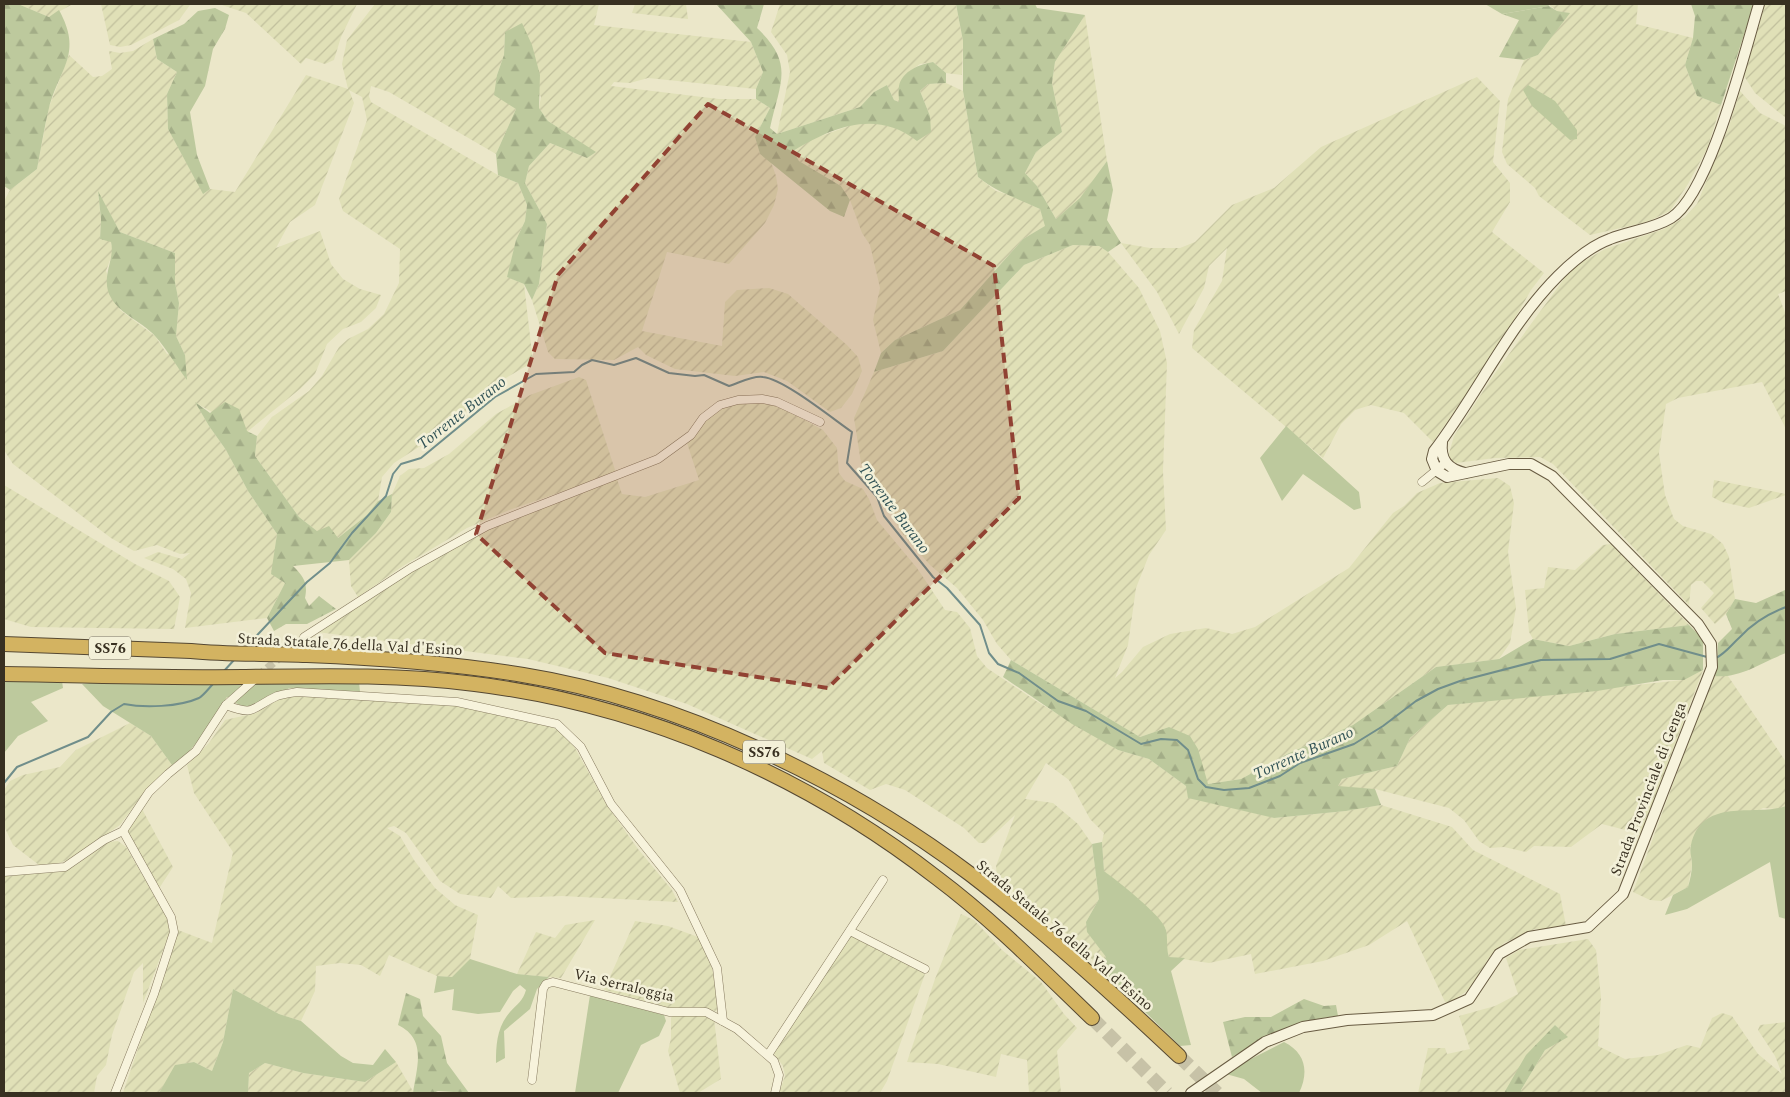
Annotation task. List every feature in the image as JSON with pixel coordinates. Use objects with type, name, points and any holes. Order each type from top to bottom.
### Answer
[{"type":"highway","name":"Strada Statale 76 della Val d'Esino","points":[[4,644],[191,650],[217,654],[261,654],[434,663],[524,675],[638,703],[693,722],[772,756],[848,796],[922,840],[1015,909],[1120,1000],[1179,1056]]},
{"type":"highway","name":"Strada Statale 76 della Val d'Esino","points":[[4,674],[248,678],[356,676],[474,684],[589,705],[658,725],[702,742],[769,772],[834,807],[892,845],[974,908],[1092,1018]]},
{"type":"main road","points":[[1437,471],[1432,466],[1432,459],[1442,441],[1534,303],[1558,276],[1574,261],[1609,239],[1657,225],[1672,218],[1686,203],[1716,145],[1759,4]]},
{"type":"main road","points":[[1442,441],[1440,453],[1445,464],[1454,470],[1465,473]]},
{"type":"main road","name":"Strada Provinciale di Genga","points":[[1191,1093],[1265,1042],[1304,1027],[1347,1020],[1433,1015],[1469,999],[1499,954],[1529,937],[1588,927],[1623,894],[1712,667],[1711,644],[1698,624],[1552,476],[1531,464],[1509,464],[1448,477],[1437,471]]},
{"type":"street","points":[[304,637],[411,568],[487,526],[658,459],[691,435],[702,418],[720,405],[738,400],[762,399],[777,402],[820,422]]},
{"type":"street","points":[[1422,482],[1445,464]]},
{"type":"street","points":[[4,872],[65,866],[104,840],[123,831],[150,792],[196,751],[226,705],[248,678]]},
{"type":"street","points":[[226,705],[243,712],[255,710],[278,696],[297,692],[457,702],[557,724],[581,747],[611,804],[680,890],[717,968],[723,1021]]},
{"type":"street","points":[[115,1093],[154,994],[174,932],[171,917],[123,831]]},
{"type":"street","points":[[768,1055],[883,880]]},
{"type":"street","points":[[850,931],[925,969]]},
{"type":"street","name":"Via Serraloggia","points":[[532,1080],[543,989],[546,984],[553,982],[669,1012],[706,1012],[737,1029],[768,1055],[778,1068],[778,1083],[775,1093]]},
{"type":"highlighted area","points":[[708,104],[994,266],[1019,498],[828,688],[605,653],[476,534],[558,275]]},
{"type":"green space","points":[[4,4],[18,4],[49,17],[59,10],[66,25],[69,38],[67,60],[49,108],[37,169],[10,190],[4,186]]},
{"type":"green space","points":[[18,4],[73,4],[49,17]]},
{"type":"green space","points":[[101,4],[199,4],[190,5],[179,20],[131,45],[120,47],[110,45]]},
{"type":"green space","points":[[219,4],[357,4],[341,37],[334,60],[325,64],[306,58],[301,64],[246,13]]},
{"type":"green space","points":[[375,4],[599,4],[594,25],[751,42],[763,72],[756,89],[648,78],[630,83],[614,82],[611,86],[719,99],[756,99],[770,108],[755,137],[760,154],[771,162],[778,189],[774,205],[765,223],[729,264],[667,252],[642,331],[722,346],[725,302],[737,290],[769,288],[788,294],[847,345],[858,357],[862,371],[852,394],[841,408],[830,412],[787,381],[764,372],[735,376],[675,369],[646,355],[638,347],[614,360],[555,359],[548,352],[532,300],[539,284],[547,224],[525,183],[529,166],[550,143],[587,158],[595,152],[548,121],[539,108],[541,97],[505,32],[504,55],[497,75],[516,109],[496,154],[389,92],[371,86],[369,96],[371,102],[498,175],[518,183],[527,205],[525,221],[516,240],[508,277],[524,284],[533,362],[484,391],[453,425],[394,463],[382,477],[378,501],[367,515],[338,538],[317,531],[299,517],[255,456],[257,436],[272,417],[309,391],[322,376],[339,347],[348,339],[368,329],[384,314],[399,283],[400,249],[343,211],[339,199],[367,120],[362,97],[349,90],[354,103],[315,205],[290,222],[276,248],[320,231],[331,264],[343,279],[360,289],[381,295],[376,308],[361,322],[343,329],[327,344],[315,374],[300,389],[247,432],[196,403],[226,450],[248,491],[277,534],[272,574],[285,583],[267,618],[185,628],[191,593],[186,579],[173,569],[144,558],[158,552],[182,559],[190,553],[180,554],[157,545],[134,551],[111,538],[13,464],[4,450],[4,201],[10,190],[37,169],[49,107],[69,55],[93,77],[102,76],[112,69],[109,51],[120,53],[133,51],[153,39],[157,59],[177,72],[167,94],[168,129],[203,193],[210,189],[235,192],[306,75],[348,89],[342,64],[347,40]],"holes":[[[98,193],[120,232],[175,253],[175,282],[179,303],[176,336],[185,355],[167,354],[155,336],[120,310],[106,271],[113,252],[111,241],[100,239],[101,219]]]},
{"type":"green space","points":[[635,4],[686,4],[688,19],[632,13]]},
{"type":"green space","points":[[716,4],[764,4],[757,28],[776,52],[782,74],[770,128],[777,134],[860,107],[874,92],[887,85],[894,100],[899,102],[899,86],[904,76],[912,69],[933,62],[946,73],[946,83],[928,84],[920,91],[930,116],[931,132],[917,141],[902,131],[886,126],[855,125],[823,135],[793,151],[799,161],[841,186],[850,200],[844,217],[830,211],[760,154],[755,137],[770,108],[756,99],[756,89],[763,72],[751,42]]},
{"type":"green space","points":[[780,4],[956,4],[963,41],[962,75],[946,73],[933,62],[920,64],[906,74],[899,102],[894,100],[887,85],[874,92],[860,107],[777,134],[790,72],[787,55],[771,32]]},
{"type":"green space","points":[[956,4],[1035,4],[1037,8],[1085,15],[1055,62],[1052,83],[1062,132],[1036,152],[1025,173],[1037,186],[1056,219],[1080,198],[1107,161],[1113,190],[1107,220],[1121,243],[1108,252],[1099,246],[1073,245],[1024,265],[943,351],[874,372],[881,353],[895,340],[960,310],[1023,239],[1045,226],[1040,209],[1000,191],[978,177],[963,91],[963,41]]},
{"type":"green space","points":[[1485,4],[1548,4],[1549,6],[1502,14]]},
{"type":"green space","points":[[1548,4],[1638,4],[1636,24],[1693,38],[1685,65],[1697,96],[1721,105],[1707,149],[1688,184],[1670,211],[1647,222],[1590,235],[1539,196],[1535,188],[1507,164],[1502,152],[1508,99],[1524,60],[1538,55],[1569,13],[1557,11]]},
{"type":"green space","points":[[1691,4],[1754,4],[1721,105],[1697,96],[1685,65],[1693,38],[1695,16]]},
{"type":"green space","points":[[1765,4],[1786,4],[1786,118],[1755,93],[1744,76]]},
{"type":"green space","points":[[1549,6],[1557,11],[1570,13],[1538,55],[1524,60],[1499,57],[1519,20],[1502,14]]},
{"type":"green space","points":[[215,8],[229,15],[225,29],[213,49],[205,86],[190,112],[197,155],[210,189],[203,194],[168,129],[167,94],[177,72],[157,59],[153,39],[184,24],[198,11]]},
{"type":"green space","points":[[1085,15],[1107,161],[1080,199],[1056,219],[1037,186],[1025,173],[1036,152],[1062,132],[1052,83],[1055,62]]},
{"type":"green space","points":[[522,23],[532,45],[540,75],[539,108],[548,121],[596,152],[587,158],[550,143],[529,166],[525,183],[547,224],[539,284],[532,300],[524,284],[507,277],[516,240],[525,221],[527,205],[518,183],[498,175],[496,154],[516,109],[494,95],[497,75],[504,55],[505,32]]},
{"type":"green space","points":[[1477,77],[1500,101],[1493,162],[1510,183],[1510,202],[1492,232],[1544,273],[1531,290],[1495,353],[1433,442],[1404,413],[1371,405],[1355,410],[1341,424],[1323,458],[1192,348],[1194,330],[1222,281],[1227,248],[1209,266],[1204,288],[1179,334],[1157,292],[1121,243],[1150,248],[1180,248],[1195,242],[1232,205],[1274,188],[1321,147]]},
{"type":"green space","points":[[946,83],[963,91],[978,177],[996,191],[1040,209],[1046,226],[1023,239],[960,310],[895,340],[881,353],[873,320],[880,288],[870,245],[862,233],[850,200],[841,186],[799,161],[793,151],[810,140],[860,122],[890,125],[903,130],[930,116],[920,91],[928,84]]},
{"type":"green space","points":[[1528,85],[1555,101],[1577,130],[1577,139],[1570,140],[1532,106],[1523,90]]},
{"type":"green space","points":[[1740,91],[1760,113],[1786,126],[1786,291],[1778,294],[1786,315],[1786,429],[1762,382],[1678,398],[1666,404],[1659,453],[1665,495],[1674,519],[1683,526],[1711,534],[1723,544],[1729,557],[1735,599],[1726,614],[1715,624],[1701,608],[1714,593],[1702,581],[1696,581],[1691,585],[1689,605],[1553,464],[1540,457],[1495,458],[1456,463],[1448,457],[1454,436],[1493,376],[1572,268],[1605,249],[1664,229],[1685,217],[1697,204],[1729,126]]},
{"type":"green space","points":[[98,191],[120,232],[175,253],[175,282],[179,303],[176,336],[185,355],[187,380],[155,336],[143,325],[122,311],[111,299],[107,278],[112,248],[111,242],[100,239],[101,219]]},
{"type":"green space","points":[[1073,245],[1099,246],[1108,252],[1139,288],[1160,331],[1167,363],[1163,471],[1166,530],[1149,555],[1136,588],[1128,645],[1115,678],[1143,647],[1170,634],[1206,628],[1232,634],[1255,627],[1349,568],[1393,513],[1404,506],[1417,493],[1440,483],[1498,478],[1510,486],[1514,503],[1508,552],[1516,608],[1510,643],[1499,659],[1436,667],[1353,725],[1287,754],[1241,779],[1208,784],[1169,727],[1140,737],[1011,660],[997,644],[983,620],[957,588],[930,565],[901,532],[880,490],[861,463],[854,418],[874,372],[943,351],[1024,265]]},
{"type":"green space","points":[[579,377],[586,380],[616,473],[512,509],[467,528],[403,566],[358,597],[351,586],[349,560],[376,533],[391,512],[392,494],[400,476],[409,469],[424,468],[449,454],[496,414],[530,395]]},
{"type":"green space","points":[[763,401],[779,406],[823,430],[837,448],[839,473],[845,481],[863,489],[877,520],[917,568],[945,610],[957,612],[970,628],[977,656],[987,668],[1036,701],[1118,750],[1149,759],[1186,786],[1274,818],[1346,811],[1381,805],[1452,827],[1473,850],[1560,894],[1566,926],[1559,929],[1535,929],[1504,943],[1488,959],[1470,989],[1449,1003],[1445,1002],[1407,921],[1369,945],[1323,961],[1255,974],[1251,954],[1209,963],[1169,957],[1166,947],[1166,929],[1104,871],[1102,842],[1104,833],[1090,819],[1069,780],[1046,763],[1025,799],[1053,803],[1078,824],[1092,844],[1099,899],[1086,922],[1088,932],[1106,957],[1099,967],[1073,938],[1034,910],[997,877],[996,866],[1015,815],[985,843],[979,843],[964,828],[905,790],[886,784],[870,790],[824,763],[822,751],[812,759],[687,704],[608,678],[528,659],[317,632],[421,565],[489,527],[617,479],[622,494],[645,497],[699,480],[687,443],[716,408],[738,402]]},
{"type":"green space","points":[[195,402],[210,413],[225,402],[239,409],[247,431],[257,436],[255,456],[299,517],[317,531],[329,526],[338,538],[367,515],[378,501],[392,494],[391,512],[376,533],[349,560],[293,566],[304,580],[306,588],[305,598],[309,606],[319,596],[336,609],[307,624],[286,624],[274,631],[267,618],[285,583],[271,574],[277,534],[248,491],[226,450]]},
{"type":"green space","points":[[1286,426],[1359,492],[1361,508],[1354,510],[1303,474],[1282,501],[1260,458]]},
{"type":"green space","points":[[1714,480],[1786,495],[1749,508],[1722,502],[1712,497]]},
{"type":"green space","points":[[4,485],[135,564],[169,581],[180,597],[174,629],[31,627],[4,619]]},
{"type":"green space","points":[[1611,544],[1689,625],[1615,634],[1569,646],[1533,639],[1529,632],[1525,590],[1544,588],[1548,567],[1575,570],[1603,545]]},
{"type":"green space","points":[[1785,590],[1786,653],[1742,672],[1732,675],[1713,676],[1717,667],[1718,643],[1732,629],[1726,614],[1735,599],[1756,603]]},
{"type":"green space","points":[[1689,625],[1703,639],[1703,670],[1684,680],[1663,680],[1597,691],[1448,705],[1410,738],[1397,766],[1342,779],[1338,786],[1375,789],[1381,805],[1346,811],[1274,818],[1188,798],[1186,786],[1149,759],[1118,750],[1072,724],[1003,677],[1011,660],[1140,737],[1169,727],[1190,736],[1198,749],[1208,784],[1241,779],[1287,754],[1353,725],[1436,667],[1499,659],[1533,639],[1569,646],[1615,634]]},
{"type":"green space","points":[[1703,670],[1641,834],[1602,824],[1571,847],[1534,846],[1526,852],[1504,847],[1490,848],[1479,841],[1464,820],[1449,808],[1375,789],[1337,787],[1342,779],[1397,766],[1410,738],[1448,705],[1683,680]]},
{"type":"green space","points":[[1713,676],[1728,676],[1786,762],[1786,806],[1777,809],[1763,808],[1690,846],[1692,864],[1688,887],[1661,901],[1650,900],[1633,892]]},
{"type":"green space","points":[[4,681],[62,681],[63,688],[31,702],[48,721],[18,736],[4,753]]},
{"type":"green space","points":[[98,682],[359,682],[360,692],[290,688],[244,708],[227,697],[196,744],[172,765],[151,736],[103,706],[82,684]]},
{"type":"green space","points":[[295,696],[457,704],[553,727],[564,735],[575,748],[606,804],[638,849],[672,890],[678,902],[562,896],[511,898],[498,886],[491,898],[460,894],[440,881],[406,833],[394,826],[387,828],[400,836],[414,860],[435,888],[455,905],[478,915],[470,959],[467,963],[452,977],[437,976],[389,955],[380,976],[361,965],[340,963],[316,966],[315,991],[301,1021],[279,1014],[233,989],[223,1042],[212,1071],[194,1062],[176,1065],[159,1093],[123,1093],[178,930],[212,943],[233,852],[194,793],[187,765],[209,743],[225,720],[256,713],[279,699]]},
{"type":"green space","points":[[130,723],[151,736],[172,765],[148,787],[120,825],[70,859],[56,864],[39,865],[13,845],[4,826],[4,790],[10,781],[23,775],[60,767],[76,750]]},
{"type":"green space","points":[[1786,806],[1786,919],[1779,917],[1770,862],[1687,909],[1665,915],[1673,895],[1688,887],[1692,867],[1691,845],[1697,830],[1706,820],[1717,814],[1731,811],[1773,809]]},
{"type":"green space","points":[[141,807],[173,867],[158,890],[126,830]]},
{"type":"green space","points":[[118,841],[126,847],[166,916],[170,932],[143,1003],[143,963],[134,972],[112,1035],[106,1065],[97,1076],[94,1093],[4,1093],[4,875],[61,872],[76,865],[108,842]]},
{"type":"green space","points":[[1102,842],[1104,871],[1138,899],[1163,924],[1166,930],[1169,957],[1185,958],[1171,971],[1191,1045],[1180,1046],[1099,967],[1106,957],[1087,932],[1086,922],[1099,899],[1092,844]]},
{"type":"green space","points":[[961,914],[974,920],[1002,950],[1041,982],[1064,1014],[1077,1028],[1057,1051],[1061,1093],[1029,1093],[1027,1060],[1001,1054],[996,1077],[938,1064],[907,1062],[935,979]]},
{"type":"green space","points":[[595,920],[561,978],[517,974],[536,932],[555,938],[565,925]]},
{"type":"green space","points":[[635,921],[668,926],[698,937],[712,968],[719,1007],[716,1011],[697,1007],[670,1008],[604,990]]},
{"type":"green space","points":[[850,934],[925,974],[887,1081],[880,1093],[779,1093],[785,1076],[783,1066],[772,1051]]},
{"type":"green space","points":[[1588,939],[1596,950],[1601,997],[1598,1046],[1625,1059],[1658,1055],[1687,1045],[1700,1048],[1712,1018],[1722,1013],[1732,1016],[1758,1054],[1782,1074],[1775,1056],[1758,1030],[1760,1025],[1786,1022],[1786,1093],[1522,1093],[1521,1090],[1545,1050],[1567,1037],[1555,1025],[1504,1093],[1418,1093],[1428,1048],[1445,1048],[1447,1054],[1470,1049],[1459,1016],[1495,1006],[1518,994],[1506,958],[1519,950]]},
{"type":"green space","points":[[470,959],[517,974],[549,977],[537,989],[530,1009],[504,1031],[505,1058],[496,1063],[497,1042],[502,1024],[521,1000],[526,990],[520,985],[513,991],[500,1012],[478,1014],[452,1010],[454,989],[434,993],[437,976],[452,977]]},
{"type":"green space","points":[[233,989],[279,1014],[301,1021],[341,1056],[353,1063],[373,1065],[385,1049],[396,1062],[365,1082],[303,1073],[265,1063],[249,1073],[248,1093],[159,1093],[175,1065],[194,1062],[212,1071],[223,1042]]},
{"type":"green space","points":[[406,993],[420,999],[423,1016],[441,1036],[447,1063],[469,1093],[438,1091],[433,1093],[413,1093],[418,1063],[417,1046],[407,1031],[398,1025]]},
{"type":"green space","points":[[590,995],[664,1015],[666,1021],[659,1036],[641,1045],[618,1093],[575,1093]]},
{"type":"green space","points":[[1304,999],[1324,1006],[1336,1005],[1338,1016],[1310,1021],[1283,1030],[1232,1057],[1223,1022],[1245,1017],[1271,1017]]},
{"type":"green space","points":[[675,1014],[703,1014],[714,1018],[721,1079],[698,1093],[680,1093],[668,1051],[671,1038],[671,1018]]},
{"type":"green space","points":[[1555,1025],[1568,1037],[1545,1050],[1521,1090],[1522,1093],[1504,1093],[1526,1055]]},
{"type":"green space","points":[[1284,1042],[1297,1052],[1304,1064],[1304,1078],[1299,1093],[1262,1093],[1244,1079],[1226,1074],[1241,1064]]},
{"type":"green space","points":[[396,1062],[414,1093],[248,1093],[249,1073],[265,1063],[303,1073],[365,1082]]},
{"type":"waterway","name":"Torrente Burano","points":[[246,647],[307,582],[330,563],[352,533],[386,496],[393,474],[401,464],[421,458],[495,397],[536,374],[574,372],[592,360],[614,365],[636,358],[669,373],[695,376],[704,375],[729,386],[755,377],[772,379],[821,409],[852,432],[847,463],[877,497],[884,516],[933,577],[947,588],[980,625],[989,653],[998,664],[1019,673],[1058,701],[1086,711],[1141,744],[1161,739],[1177,740],[1188,750],[1198,779],[1206,787],[1224,790],[1249,788],[1280,776],[1300,763],[1354,744],[1383,726],[1416,701],[1438,689],[1460,681],[1541,660],[1610,659],[1659,644],[1707,657]]},
{"type":"waterway","name":"Torrente Burano","points":[[1716,658],[1756,623],[1786,607]]},
{"type":"waterway","name":"Torrente Burano","points":[[224,671],[234,660]]},
{"type":"waterway","name":"Torrente Burano","points":[[4,783],[17,767],[88,737],[111,712],[124,704],[151,706],[172,705],[191,701],[199,698],[213,684]]},
{"type":"tunnel","points":[[258,676],[304,637]]},
{"type":"tunnel","points":[[1092,1018],[1167,1093]]},
{"type":"tunnel","points":[[1179,1056],[1217,1093]]}]
